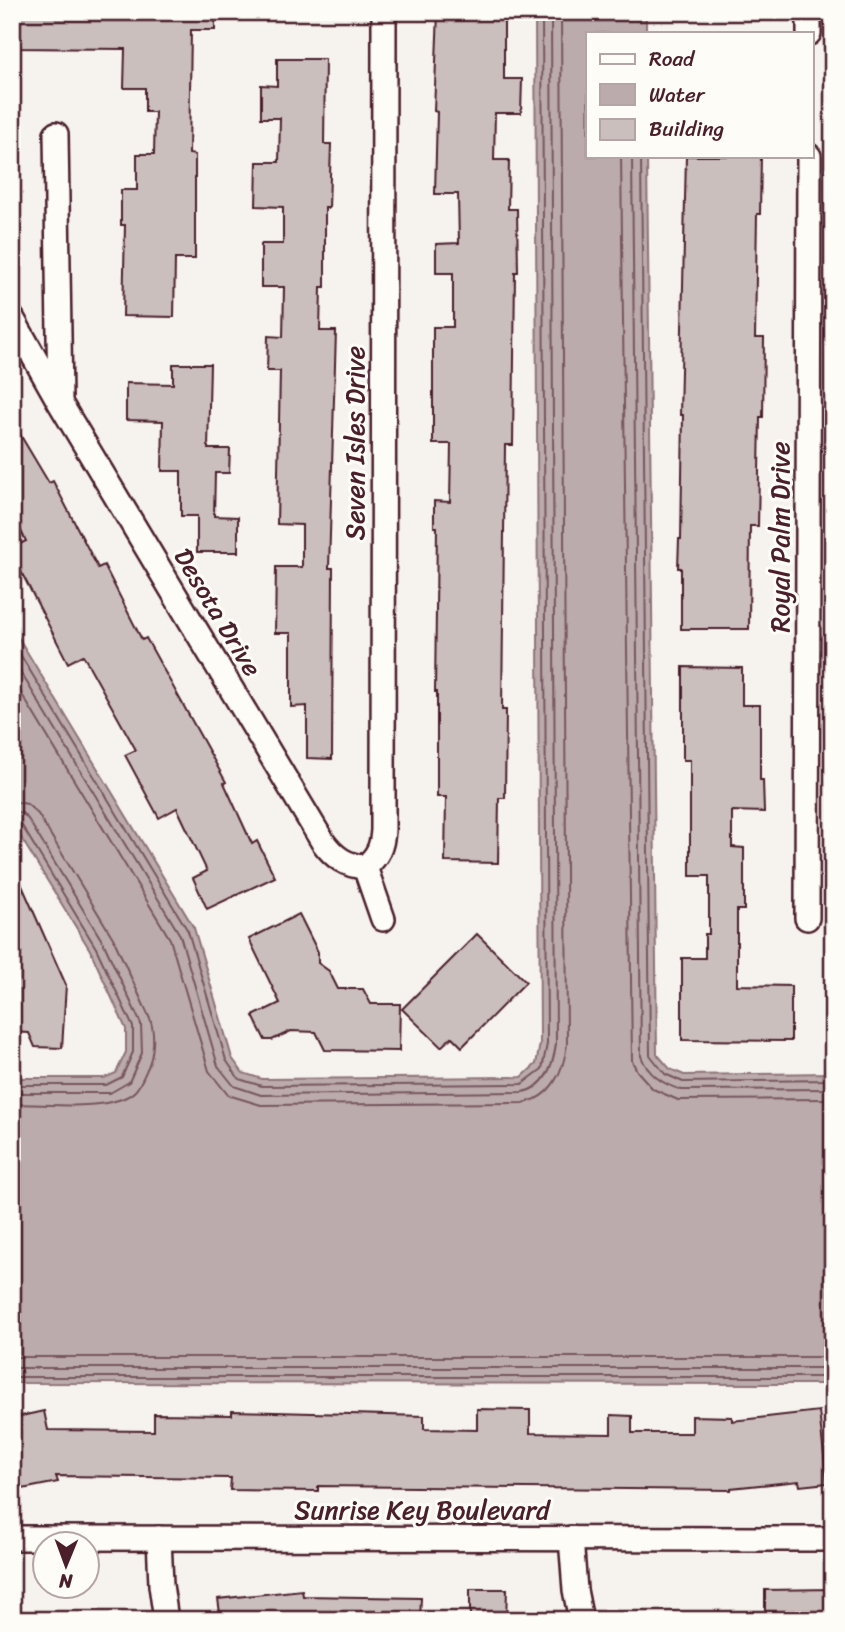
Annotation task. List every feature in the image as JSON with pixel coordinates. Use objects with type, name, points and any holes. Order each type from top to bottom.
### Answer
[{"type":"street","name":"Seven Isles Drive","points":[[365,867],[374,860],[382,846],[383,830],[384,12]]},
{"type":"street","points":[[809,12],[809,32]]},
{"type":"street","points":[[56,134],[60,403]]},
{"type":"street","name":"Royal Palm Drive","points":[[807,918],[808,158]]},
{"type":"street","name":"Desota Drive","points":[[12,318],[60,403],[323,842],[329,851],[346,864],[365,867]]},
{"type":"street","points":[[365,867],[383,919]]},
{"type":"street","name":"Sunrise Key Boulevard","points":[[12,1538],[833,1539]]},
{"type":"street","points":[[159,1538],[160,1585],[166,1620]]},
{"type":"street","points":[[571,1538],[575,1590],[581,1620]]},
{"type":"water","points":[[535,12],[646,12],[646,32],[586,32],[586,158],[647,158],[657,1054],[670,1069],[684,1075],[833,1073],[833,1384],[12,1383],[12,1078],[104,1078],[116,1073],[126,1052],[126,1029],[90,950],[12,823],[12,627],[194,928],[232,1058],[243,1073],[262,1079],[522,1077],[536,1064],[540,1044]]},
{"type":"building","points":[[13,12],[215,12],[215,30],[191,30],[189,154],[195,155],[195,259],[175,259],[174,317],[123,316],[125,225],[121,225],[121,190],[137,190],[137,154],[154,154],[155,112],[145,112],[145,88],[124,88],[125,49],[13,48]]},
{"type":"building","points":[[438,12],[504,12],[504,79],[522,79],[521,113],[495,113],[494,160],[509,160],[508,209],[517,209],[518,272],[515,272],[513,445],[505,445],[502,710],[506,710],[505,798],[499,798],[498,863],[445,862],[446,797],[437,797],[437,527],[434,527],[434,501],[450,502],[451,444],[433,444],[433,327],[453,327],[453,273],[436,273],[436,244],[459,243],[458,194],[435,194],[437,112],[434,111]]},
{"type":"building","points":[[277,59],[325,59],[324,144],[331,144],[329,208],[325,208],[325,287],[321,287],[320,331],[336,331],[329,568],[333,568],[332,759],[307,758],[307,706],[291,707],[291,633],[275,633],[276,567],[302,567],[302,525],[277,524],[280,371],[267,371],[268,336],[283,337],[284,287],[261,287],[261,244],[283,244],[283,207],[256,206],[257,162],[279,162],[280,118],[261,118],[261,85],[277,86]]},
{"type":"building","points":[[686,158],[761,158],[760,214],[757,214],[755,338],[764,338],[763,417],[760,417],[758,526],[750,526],[749,629],[681,629],[681,568],[678,568],[683,415],[680,415]]},
{"type":"building","points":[[173,364],[210,364],[208,449],[230,449],[229,473],[215,473],[214,516],[238,517],[238,552],[197,552],[197,516],[181,516],[181,471],[162,471],[163,421],[126,420],[126,383],[173,384]]},
{"type":"building","points":[[12,421],[49,483],[53,481],[98,568],[104,565],[142,640],[146,638],[226,782],[224,783],[252,844],[257,841],[275,877],[207,909],[193,878],[207,871],[177,808],[159,818],[125,755],[136,750],[83,655],[68,663],[12,554],[12,548],[26,541],[12,513]]},
{"type":"building","points":[[683,667],[742,668],[742,705],[760,705],[760,780],[763,780],[764,812],[732,811],[732,847],[744,848],[744,910],[737,910],[737,985],[791,986],[791,1041],[682,1040],[682,958],[705,958],[705,934],[709,934],[709,876],[690,876],[690,760],[683,760]]},
{"type":"building","points":[[12,863],[66,985],[62,1048],[35,1047],[29,1033],[12,1032],[12,963],[18,960],[12,948]]},
{"type":"building","points":[[299,914],[318,952],[318,963],[329,971],[338,989],[363,989],[371,1004],[400,1004],[399,1051],[325,1050],[316,1032],[291,1031],[272,1040],[265,1040],[253,1016],[280,1003],[249,939]]},
{"type":"building","points":[[477,934],[526,982],[462,1047],[452,1037],[441,1047],[402,1009]]},
{"type":"building","points":[[477,1409],[530,1410],[530,1433],[611,1434],[611,1415],[632,1416],[632,1433],[692,1433],[692,1416],[732,1417],[732,1421],[819,1411],[827,1483],[800,1486],[799,1481],[731,1490],[318,1486],[318,1491],[230,1490],[231,1478],[56,1476],[58,1482],[12,1491],[12,1418],[44,1411],[48,1430],[154,1431],[154,1414],[232,1415],[232,1411],[424,1416],[424,1429],[477,1430]]},
{"type":"building","points":[[470,1589],[507,1589],[506,1620],[470,1620]]},
{"type":"building","points":[[833,1589],[833,1620],[765,1620],[765,1590]]},
{"type":"building","points":[[302,1590],[303,1596],[421,1598],[420,1620],[221,1620],[218,1599]]}]
